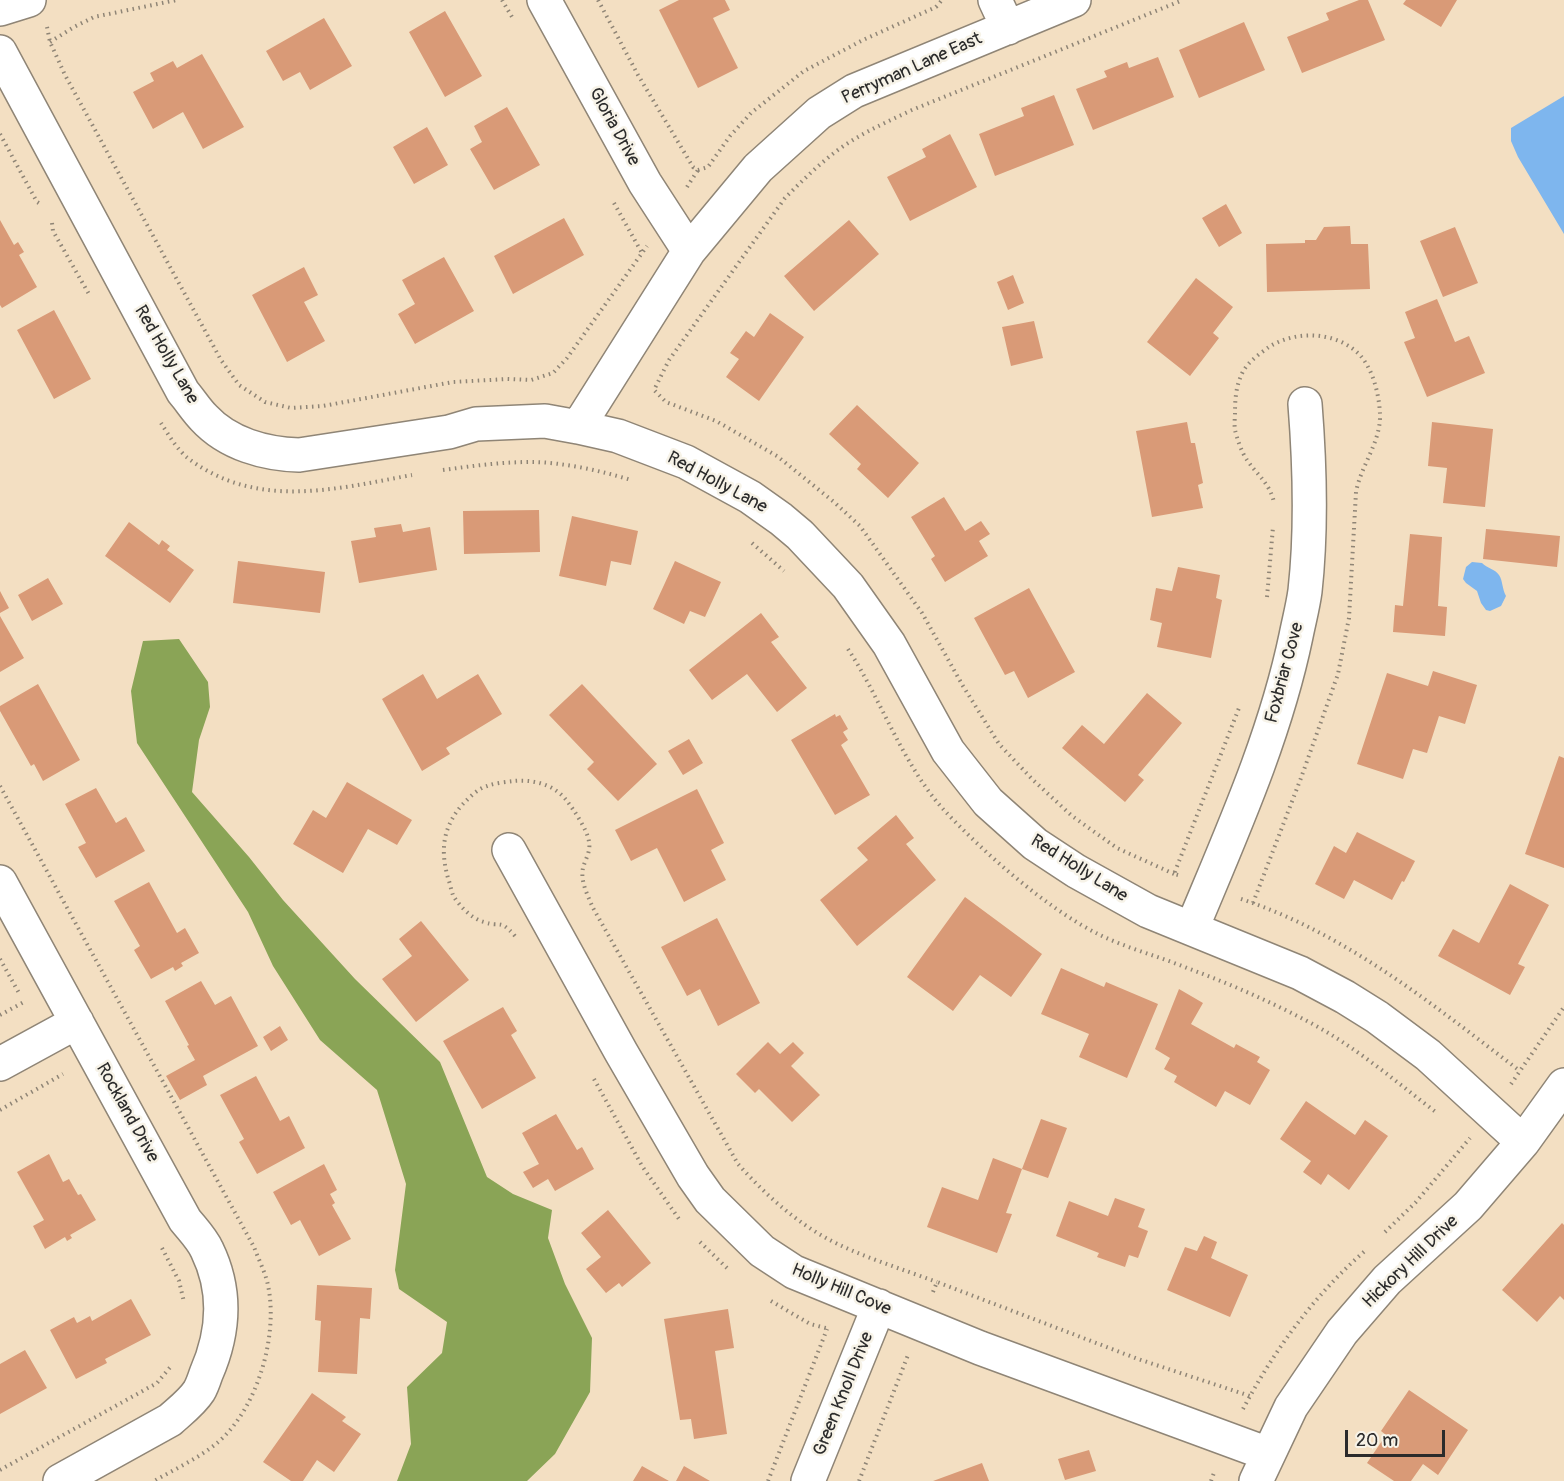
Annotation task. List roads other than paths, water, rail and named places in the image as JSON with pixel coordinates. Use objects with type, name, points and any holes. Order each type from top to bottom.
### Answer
[{"type":"street","name":"Gloria Drive","points":[[544,0],[645,183],[689,251]]},
{"type":"street","name":"Perryman Lane East","points":[[578,426],[689,251],[758,168],[819,113],[854,91],[1002,14],[1074,0]]},
{"type":"street","points":[[0,9],[37,10]]},
{"type":"street","name":"Red Holly Lane","points":[[0,52],[183,392],[205,419],[220,431],[245,446],[278,454],[299,455],[449,432],[476,424],[545,421],[618,436],[686,462],[750,497],[781,519],[800,535],[848,586],[889,644],[948,751],[988,802],[1035,844],[1076,871],[1148,910],[1300,973],[1345,997],[1428,1055],[1523,1142]]},
{"type":"street","name":"Foxbriar Cove","points":[[1192,928],[1255,776],[1288,673],[1305,592],[1308,552],[1311,472],[1305,404]]},
{"type":"street","name":"Holly Hill Cove","points":[[509,850],[693,1176],[710,1200],[762,1251],[794,1272],[1262,1468]]},
{"type":"street","name":"Rockland Drive","points":[[0,882],[185,1220],[206,1248],[214,1266],[220,1294],[222,1323],[216,1352],[199,1391],[170,1420],[60,1481]]},
{"type":"street","points":[[0,1064],[77,1022]]},
{"type":"street","name":"Hickory Hill Drive","points":[[1262,1468],[1291,1407],[1342,1332],[1387,1280],[1468,1206],[1523,1142],[1564,1085]]},
{"type":"street","name":"Green Knoll Drive","points":[[808,1481],[879,1306]]},
{"type":"water","points":[[1564,96],[1564,234],[1518,157],[1511,141],[1511,128]]},
{"type":"water","points":[[1472,562],[1482,563],[1499,575],[1506,596],[1501,606],[1490,611],[1486,610],[1477,591],[1463,579],[1466,567]]}]
